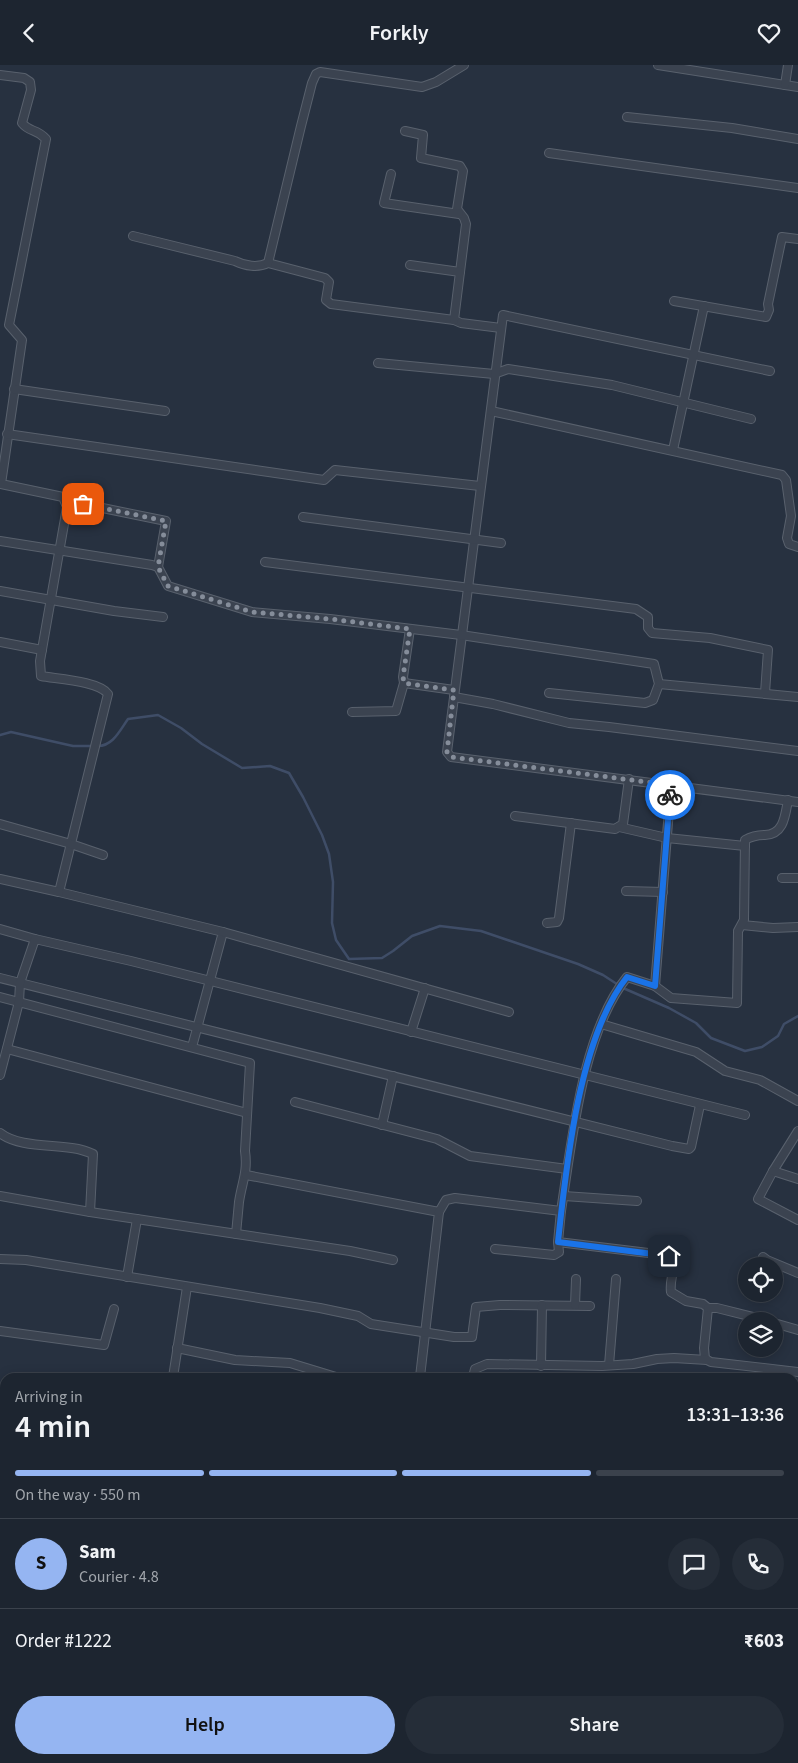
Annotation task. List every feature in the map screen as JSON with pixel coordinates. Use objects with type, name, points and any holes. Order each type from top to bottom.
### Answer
[{"type":"street","points":[[268,263],[316,74],[320,72],[422,87],[436,82],[464,65]]},
{"type":"street","points":[[658,65],[798,87]]},
{"type":"street","points":[[785,85],[788,65]]},
{"type":"street","points":[[0,75],[24,78],[30,82],[31,90],[22,123],[26,129],[40,133],[46,139],[9,325],[22,340],[0,483],[63,497],[67,507],[40,661],[41,676],[92,685],[104,689],[108,694],[59,892]]},
{"type":"street","points":[[626,117],[732,128],[798,139]]},
{"type":"street","points":[[405,131],[423,135],[421,158],[460,167],[463,171],[457,209],[466,224],[454,320]]},
{"type":"street","points":[[549,153],[798,188]]},
{"type":"street","points":[[391,173],[384,203],[459,214]]},
{"type":"street","points":[[132,236],[235,261],[242,265],[261,266],[268,263],[325,278],[330,282],[326,300],[331,304],[501,328]]},
{"type":"street","points":[[674,301],[766,317],[769,310],[768,304],[782,237],[798,239]]},
{"type":"street","points":[[410,265],[460,272]]},
{"type":"street","points":[[672,450],[704,306]]},
{"type":"street","points":[[770,371],[503,315],[447,752],[451,757],[798,802]]},
{"type":"street","points":[[378,363],[495,374],[508,369],[517,370],[612,385],[751,419]]},
{"type":"street","points":[[14,389],[165,411]]},
{"type":"street","points":[[490,411],[782,475],[786,480],[791,516],[787,539],[789,544],[798,547]]},
{"type":"street","points":[[7,434],[324,480],[335,470],[480,486]]},
{"type":"street","points":[[67,507],[83,504],[166,521],[158,567],[168,586],[252,612],[330,619],[461,635],[654,664],[660,683],[653,700],[645,703],[549,693]]},
{"type":"street","points":[[303,517],[501,543]]},
{"type":"street","points":[[0,541],[158,567]]},
{"type":"street","points":[[265,563],[636,609],[648,617],[648,628],[652,633],[710,638],[768,650],[764,693]]},
{"type":"street","points":[[0,591],[114,611],[164,617]]},
{"type":"street","points":[[352,712],[396,711],[404,683],[403,677],[410,629]]},
{"type":"street","points":[[0,642],[42,650]]},
{"type":"street","points":[[404,683],[569,723],[798,751]]},
{"type":"street","points":[[660,683],[798,697]]},
{"type":"street","points":[[515,816],[615,829],[623,824],[629,779]]},
{"type":"street","points":[[655,986],[671,785]]},
{"type":"street","points":[[495,1249],[554,1255],[559,1252],[561,1211],[584,1075],[601,1024],[616,991],[627,977],[655,986],[670,998],[737,1003],[738,931],[744,920],[745,840],[752,836],[772,835],[777,832],[784,822],[788,801]]},
{"type":"street","points":[[547,923],[557,922],[559,918],[571,823]]},
{"type":"street","points":[[0,825],[71,844],[103,855]]},
{"type":"street","points":[[619,827],[667,838],[745,846]]},
{"type":"street","points":[[782,878],[798,878]]},
{"type":"street","points":[[0,879],[224,932],[509,1012]]},
{"type":"street","points":[[626,891],[663,892]]},
{"type":"street","points":[[742,925],[774,929],[798,927]]},
{"type":"street","points":[[0,929],[745,1115]]},
{"type":"street","points":[[192,1047],[224,932]]},
{"type":"street","points":[[0,1075],[2,1061],[19,1002],[20,983],[35,939]]},
{"type":"street","points":[[0,978],[689,1149],[693,1140],[700,1105]]},
{"type":"street","points":[[411,1032],[425,988]]},
{"type":"street","points":[[0,997],[250,1063],[245,1151],[247,1163],[236,1234]]},
{"type":"street","points":[[601,1024],[696,1052],[724,1071],[760,1080],[798,1101]]},
{"type":"street","points":[[7,1049],[247,1113]]},
{"type":"street","points":[[382,1125],[393,1076]]},
{"type":"street","points":[[295,1102],[437,1139],[470,1156],[567,1169]]},
{"type":"street","points":[[798,1131],[758,1199],[798,1220]]},
{"type":"street","points":[[0,1133],[7,1138],[93,1153],[90,1212]]},
{"type":"street","points":[[773,1171],[798,1179]]},
{"type":"street","points":[[246,1175],[439,1212]]},
{"type":"street","points":[[0,1196],[90,1212],[350,1251],[393,1260]]},
{"type":"street","points":[[564,1196],[637,1201]]},
{"type":"street","points":[[421,1373],[439,1212],[446,1200],[455,1198],[561,1211]]},
{"type":"street","points":[[127,1277],[137,1219]]},
{"type":"street","points":[[558,1242],[673,1256],[674,1261],[670,1285],[672,1291],[686,1301],[704,1304],[708,1308],[717,1307],[738,1313]]},
{"type":"street","points":[[0,1259],[26,1260],[320,1308],[358,1316],[371,1324],[454,1337],[472,1337],[476,1307],[500,1305],[590,1306]]},
{"type":"street","points":[[783,1267],[798,1273]]},
{"type":"street","points":[[576,1279],[576,1305]]},
{"type":"street","points":[[609,1365],[616,1279]]},
{"type":"street","points":[[174,1373],[187,1287]]},
{"type":"street","points":[[541,1366],[542,1305]]},
{"type":"street","points":[[706,1359],[704,1347],[708,1308]]},
{"type":"street","points":[[0,1331],[104,1345],[114,1309]]},
{"type":"street","points":[[783,1326],[798,1330]]},
{"type":"street","points":[[177,1348],[235,1360],[290,1363],[323,1373]]},
{"type":"street","points":[[474,1373],[476,1369],[487,1364],[541,1366],[609,1365],[674,1358],[706,1359],[712,1362],[798,1372]]},
{"type":"waterway","points":[[98,746],[112,740],[128,719],[158,715],[242,768],[270,766],[289,773],[322,835],[329,854],[333,882],[332,923],[336,940],[349,959],[382,958],[412,936],[440,926],[481,931],[578,964],[603,975],[623,988],[669,1008],[696,1023],[711,1038],[745,1051],[762,1047],[778,1036],[784,1024],[798,1016]]},
{"type":"waterway","points":[[0,735],[11,732],[73,746],[92,746]]},
{"type":"way so far","points":[[83,504],[166,521],[158,567],[168,586],[252,612],[410,629],[403,677],[404,683],[454,690],[447,752],[451,757],[671,785],[670,795]]},
{"type":"route","points":[[669,1256],[558,1242],[571,1142],[584,1075],[601,1024],[616,991],[627,977],[655,986],[670,795]]}]
